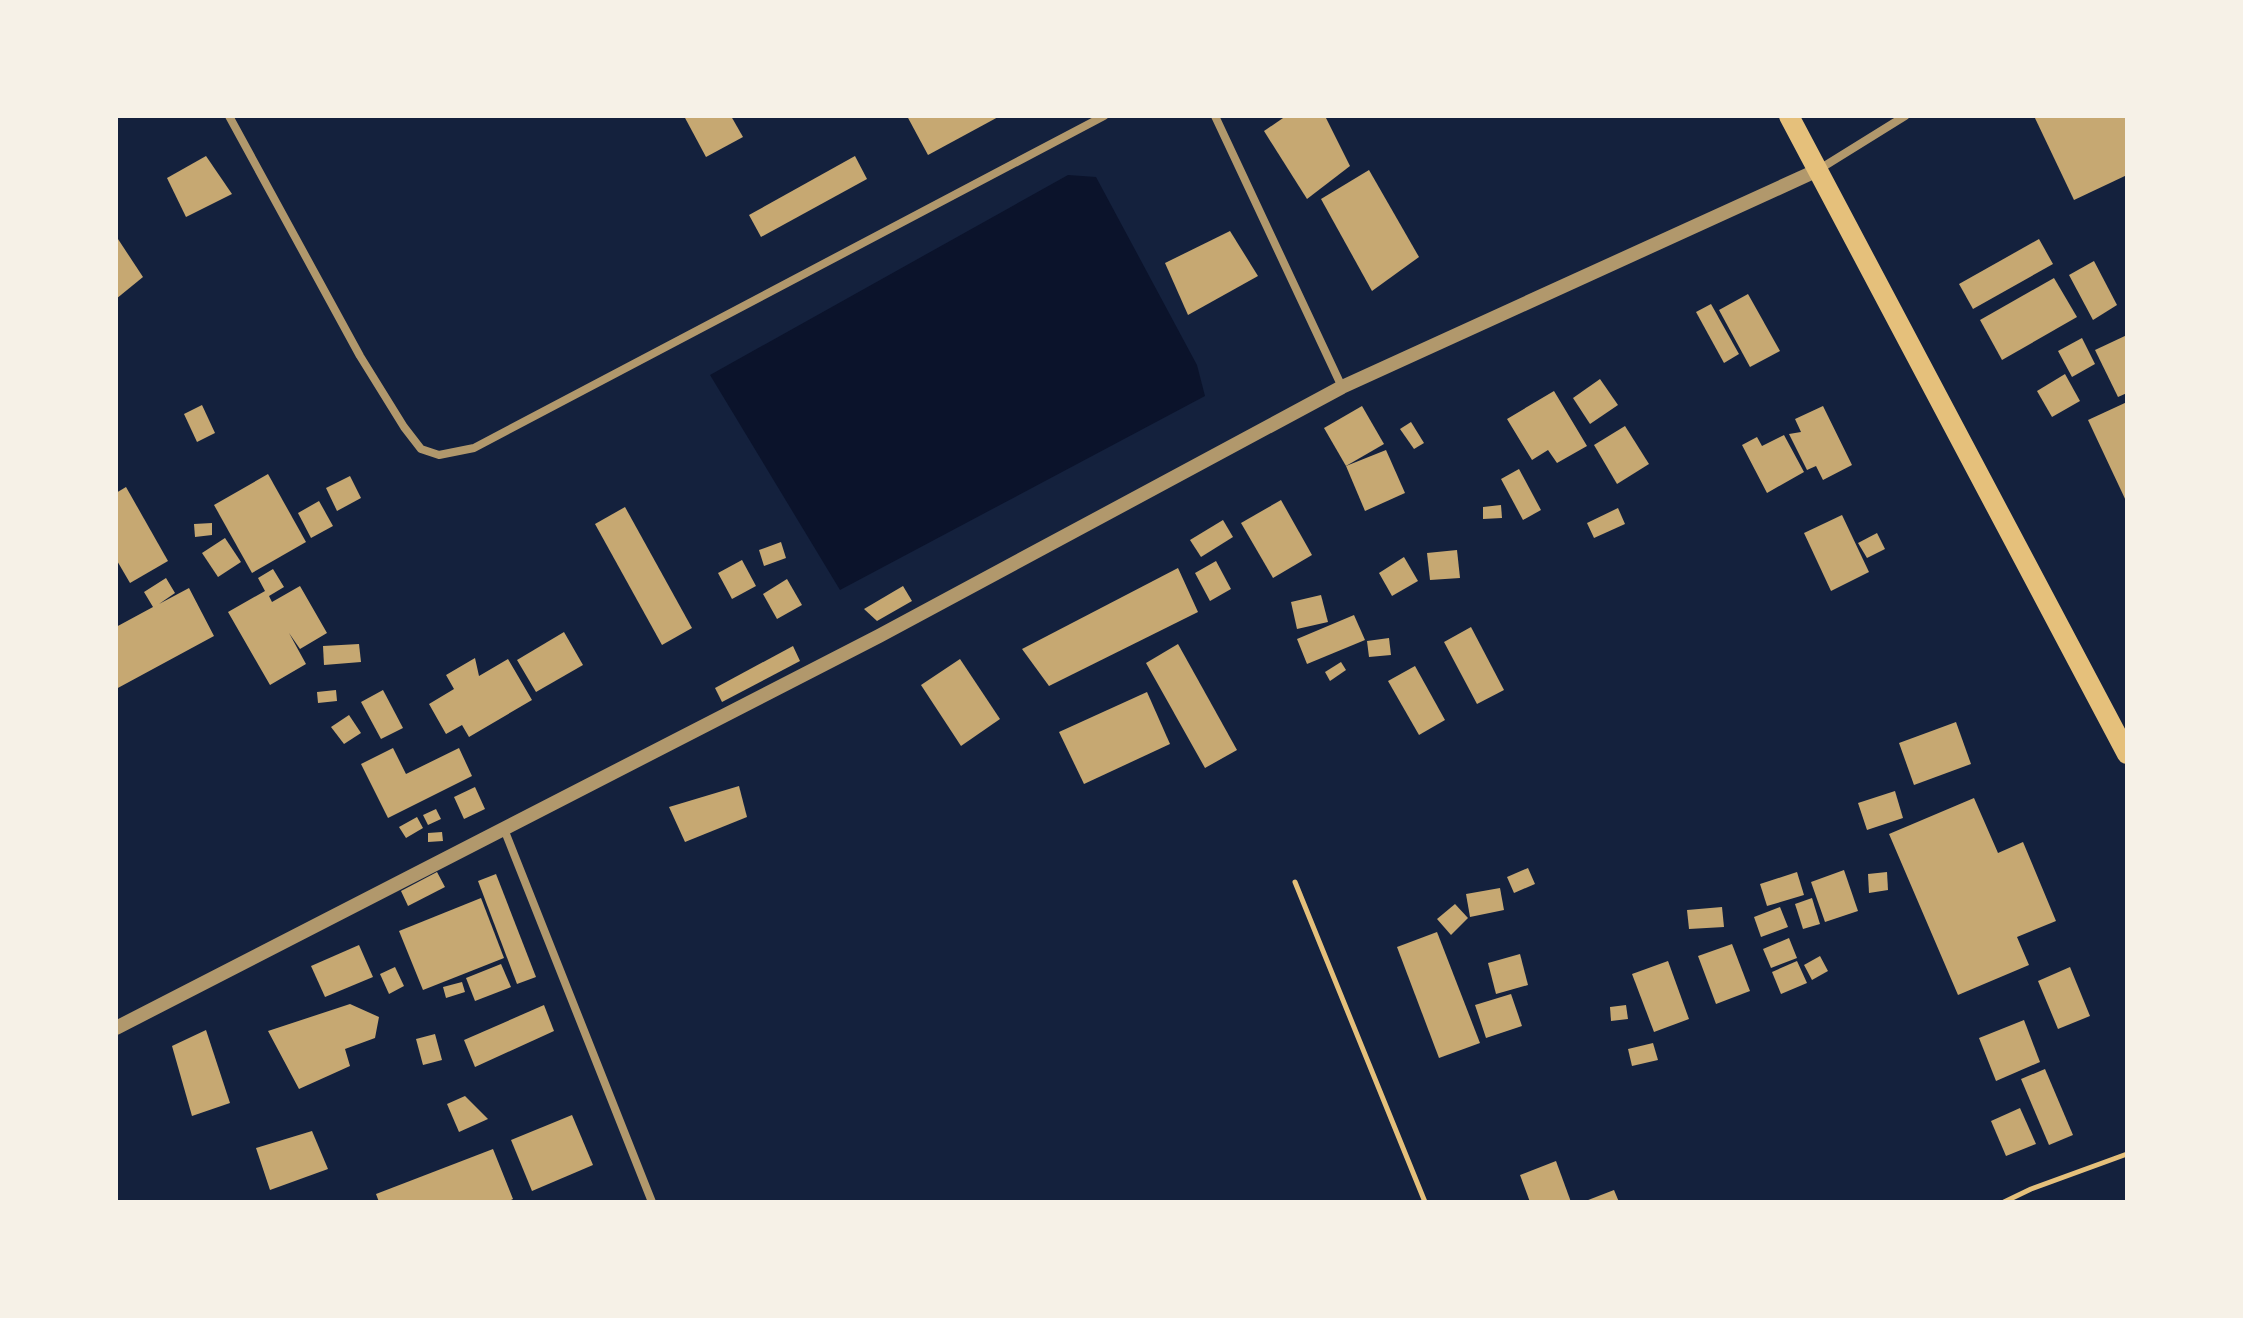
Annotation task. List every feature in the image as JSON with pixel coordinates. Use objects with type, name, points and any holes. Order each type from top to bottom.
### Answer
[{"type":"main road","points":[[1789,116],[2127,754]]},
{"type":"street","points":[[229,116],[367,368],[421,449],[439,455],[474,448],[1104,116]]},
{"type":"street","points":[[1215,116],[1342,387]]},
{"type":"street","points":[[116,1028],[879,636],[1342,387],[1818,170],[1905,116]]},
{"type":"street","points":[[504,829],[652,1202]]},
{"type":"path","points":[[1295,882],[1425,1202]]},
{"type":"path","points":[[2004,1202],[2127,1154]]},
{"type":"water","points":[[1068,175],[1096,177],[1197,365],[1205,396],[840,590],[710,375]]},
{"type":"building","points":[[684,116],[731,116],[743,137],[706,157]]},
{"type":"building","points":[[907,116],[1000,116],[928,155]]},
{"type":"building","points":[[1286,116],[1325,116],[1350,166],[1307,199],[1264,131]]},
{"type":"building","points":[[2034,116],[2127,116],[2127,175],[2074,200]]},
{"type":"building","points":[[206,156],[232,194],[186,217],[167,178]]},
{"type":"building","points":[[855,156],[867,179],[761,237],[749,215]]},
{"type":"building","points":[[1369,170],[1419,257],[1372,291],[1321,199]]},
{"type":"building","points":[[1230,231],[1258,276],[1188,315],[1165,263]]},
{"type":"building","points":[[116,236],[143,277],[116,299]]},
{"type":"building","points":[[2039,239],[2053,264],[1973,309],[1959,284]]},
{"type":"building","points":[[2094,261],[2117,305],[2093,320],[2069,275]]},
{"type":"building","points":[[2054,278],[2077,317],[2002,360],[1980,320]]},
{"type":"building","points":[[1748,294],[1780,351],[1750,367],[1719,310]]},
{"type":"building","points":[[1711,304],[1739,354],[1724,363],[1696,312]]},
{"type":"building","points":[[2127,335],[2127,393],[2118,397],[2095,350]]},
{"type":"building","points":[[2082,338],[2095,364],[2072,377],[2058,351]]},
{"type":"building","points":[[2065,374],[2080,401],[2052,417],[2037,391]]},
{"type":"building","points":[[1600,379],[1618,405],[1590,424],[1573,398]]},
{"type":"building","points":[[1554,391],[1587,446],[1557,463],[1548,450],[1532,460],[1507,419]]},
{"type":"building","points":[[2127,402],[2127,503],[2088,420]]},
{"type":"building","points":[[202,405],[215,433],[197,442],[184,414]]},
{"type":"building","points":[[1362,406],[1384,444],[1346,466],[1324,428]]},
{"type":"building","points":[[1823,406],[1852,465],[1823,480],[1816,466],[1807,470],[1789,434],[1801,432],[1795,419]]},
{"type":"building","points":[[1411,422],[1424,443],[1414,449],[1400,429]]},
{"type":"building","points":[[1625,426],[1649,464],[1617,484],[1594,445]]},
{"type":"building","points":[[1784,435],[1804,472],[1767,493],[1742,445],[1757,437],[1762,446]]},
{"type":"building","points":[[1386,450],[1405,493],[1365,511],[1346,466]]},
{"type":"building","points":[[1519,469],[1541,510],[1523,520],[1501,479]]},
{"type":"building","points":[[268,474],[306,542],[252,573],[214,505]]},
{"type":"building","points":[[350,476],[361,498],[337,511],[326,488]]},
{"type":"building","points":[[126,487],[168,561],[130,583],[116,559],[116,493]]},
{"type":"building","points":[[1281,500],[1312,555],[1273,578],[1241,523]]},
{"type":"building","points":[[319,501],[333,526],[311,538],[298,513]]},
{"type":"building","points":[[1501,505],[1502,518],[1483,519],[1483,507]]},
{"type":"building","points":[[625,507],[692,628],[662,645],[595,524]]},
{"type":"building","points":[[1618,508],[1625,524],[1594,538],[1587,523]]},
{"type":"building","points":[[1842,515],[1869,572],[1831,591],[1804,533]]},
{"type":"building","points":[[1223,520],[1233,537],[1201,557],[1190,540]]},
{"type":"building","points":[[212,523],[212,535],[195,537],[194,524]]},
{"type":"building","points":[[1877,533],[1885,549],[1867,558],[1858,543]]},
{"type":"building","points":[[225,538],[241,562],[218,577],[202,553]]},
{"type":"building","points":[[781,542],[786,558],[764,566],[759,550]]},
{"type":"building","points":[[1457,550],[1460,578],[1430,580],[1427,553]]},
{"type":"building","points":[[1404,557],[1418,581],[1392,596],[1379,573]]},
{"type":"building","points":[[742,560],[756,586],[732,599],[718,573]]},
{"type":"building","points":[[1216,561],[1231,589],[1210,601],[1195,573]]},
{"type":"building","points":[[1178,568],[1198,612],[1049,686],[1022,649]]},
{"type":"building","points":[[273,569],[284,587],[269,596],[272,602],[300,586],[327,633],[300,649],[289,633],[306,664],[270,685],[228,612],[265,591],[258,578]]},
{"type":"building","points":[[166,578],[175,593],[159,604],[189,588],[214,636],[116,689],[116,627],[153,607],[144,592]]},
{"type":"building","points":[[787,579],[802,605],[777,619],[763,594]]},
{"type":"building","points":[[903,586],[912,601],[877,621],[864,609]]},
{"type":"building","points":[[1321,595],[1328,622],[1297,629],[1291,602]]},
{"type":"building","points":[[1354,615],[1365,640],[1307,664],[1297,639]]},
{"type":"building","points":[[1471,627],[1504,690],[1477,704],[1444,642]]},
{"type":"building","points":[[564,632],[583,665],[536,692],[517,660]]},
{"type":"building","points":[[1389,638],[1391,655],[1369,657],[1367,641]]},
{"type":"building","points":[[359,644],[361,662],[324,665],[323,646]]},
{"type":"building","points":[[1178,644],[1237,750],[1205,768],[1146,663]]},
{"type":"building","points":[[793,646],[800,661],[722,702],[715,688]]},
{"type":"building","points":[[475,658],[479,676],[508,659],[532,700],[469,737],[462,725],[446,734],[429,704],[454,689],[446,675]]},
{"type":"building","points":[[960,659],[1000,719],[961,746],[921,685]]},
{"type":"building","points":[[1341,662],[1346,670],[1330,681],[1325,672]]},
{"type":"building","points":[[1415,666],[1445,720],[1419,735],[1388,681]]},
{"type":"building","points":[[336,690],[337,701],[318,703],[317,692]]},
{"type":"building","points":[[383,690],[403,728],[381,739],[361,702]]},
{"type":"building","points":[[1147,692],[1170,744],[1084,784],[1059,732]]},
{"type":"building","points":[[349,715],[361,733],[344,744],[331,727]]},
{"type":"building","points":[[1956,722],[1971,764],[1914,785],[1899,743]]},
{"type":"building","points":[[393,748],[406,774],[459,748],[472,776],[388,818],[361,764]]},
{"type":"building","points":[[739,786],[747,817],[685,842],[669,807]]},
{"type":"building","points":[[475,787],[485,809],[464,819],[454,797]]},
{"type":"building","points":[[1895,791],[1903,818],[1867,830],[1858,803]]},
{"type":"building","points":[[1974,798],[1998,853],[2023,842],[2056,921],[2017,937],[2029,965],[1958,995],[1889,834]]},
{"type":"building","points":[[436,809],[441,819],[428,825],[423,815]]},
{"type":"building","points":[[417,817],[423,828],[406,838],[399,827]]},
{"type":"building","points":[[442,832],[443,841],[428,842],[428,833]]},
{"type":"building","points":[[1528,868],[1535,884],[1514,893],[1507,877]]},
{"type":"building","points":[[1844,870],[1858,911],[1825,922],[1811,882]]},
{"type":"building","points":[[437,872],[445,887],[408,906],[401,891]]},
{"type":"building","points":[[1797,872],[1804,895],[1767,906],[1760,884]]},
{"type":"building","points":[[1887,872],[1888,890],[1869,893],[1868,874]]},
{"type":"building","points":[[496,874],[536,977],[517,984],[478,881]]},
{"type":"building","points":[[1500,888],[1504,910],[1470,917],[1466,894]]},
{"type":"building","points":[[481,898],[504,958],[423,990],[399,931]]},
{"type":"building","points":[[1812,898],[1820,924],[1803,929],[1795,904]]},
{"type":"building","points":[[1455,904],[1468,918],[1451,935],[1437,919]]},
{"type":"building","points":[[1722,907],[1724,927],[1689,929],[1687,910]]},
{"type":"building","points":[[1780,907],[1788,927],[1761,937],[1754,917]]},
{"type":"building","points":[[1437,932],[1480,1043],[1439,1058],[1397,947]]},
{"type":"building","points":[[1789,938],[1797,958],[1771,968],[1763,949]]},
{"type":"building","points":[[1732,944],[1750,991],[1716,1004],[1698,956]]},
{"type":"building","points":[[359,945],[373,977],[325,997],[311,966]]},
{"type":"building","points":[[1520,954],[1528,985],[1496,994],[1488,963]]},
{"type":"building","points":[[1820,956],[1828,971],[1812,980],[1804,965]]},
{"type":"building","points":[[1668,961],[1689,1019],[1654,1032],[1632,974]]},
{"type":"building","points":[[1797,961],[1807,983],[1781,994],[1772,972]]},
{"type":"building","points":[[501,964],[511,987],[475,1001],[466,978]]},
{"type":"building","points":[[395,967],[404,986],[389,994],[380,974]]},
{"type":"building","points":[[2070,967],[2090,1016],[2058,1029],[2038,981]]},
{"type":"building","points":[[462,982],[465,992],[446,998],[443,987]]},
{"type":"building","points":[[1511,994],[1522,1026],[1486,1038],[1475,1005]]},
{"type":"building","points":[[350,1004],[379,1017],[375,1038],[345,1049],[350,1066],[299,1089],[268,1031]]},
{"type":"building","points":[[544,1005],[554,1031],[475,1067],[464,1040]]},
{"type":"building","points":[[1626,1005],[1628,1019],[1611,1021],[1610,1007]]},
{"type":"building","points":[[2024,1020],[2040,1062],[1996,1081],[1979,1038]]},
{"type":"building","points":[[206,1030],[230,1103],[192,1116],[172,1046]]},
{"type":"building","points":[[435,1034],[442,1060],[423,1065],[416,1039]]},
{"type":"building","points":[[1653,1043],[1658,1060],[1632,1066],[1628,1049]]},
{"type":"building","points":[[2045,1069],[2073,1135],[2049,1145],[2021,1079]]},
{"type":"building","points":[[465,1096],[488,1119],[459,1132],[447,1104]]},
{"type":"building","points":[[2020,1108],[2036,1144],[2006,1156],[1991,1121]]},
{"type":"building","points":[[572,1115],[593,1165],[532,1191],[511,1140]]},
{"type":"building","points":[[312,1131],[328,1169],[270,1190],[256,1148]]},
{"type":"building","points":[[493,1149],[513,1199],[507,1202],[379,1202],[376,1194]]},
{"type":"building","points":[[1556,1161],[1571,1202],[1530,1202],[1520,1175]]},
{"type":"building","points":[[1614,1190],[1619,1202],[1583,1202]]}]
